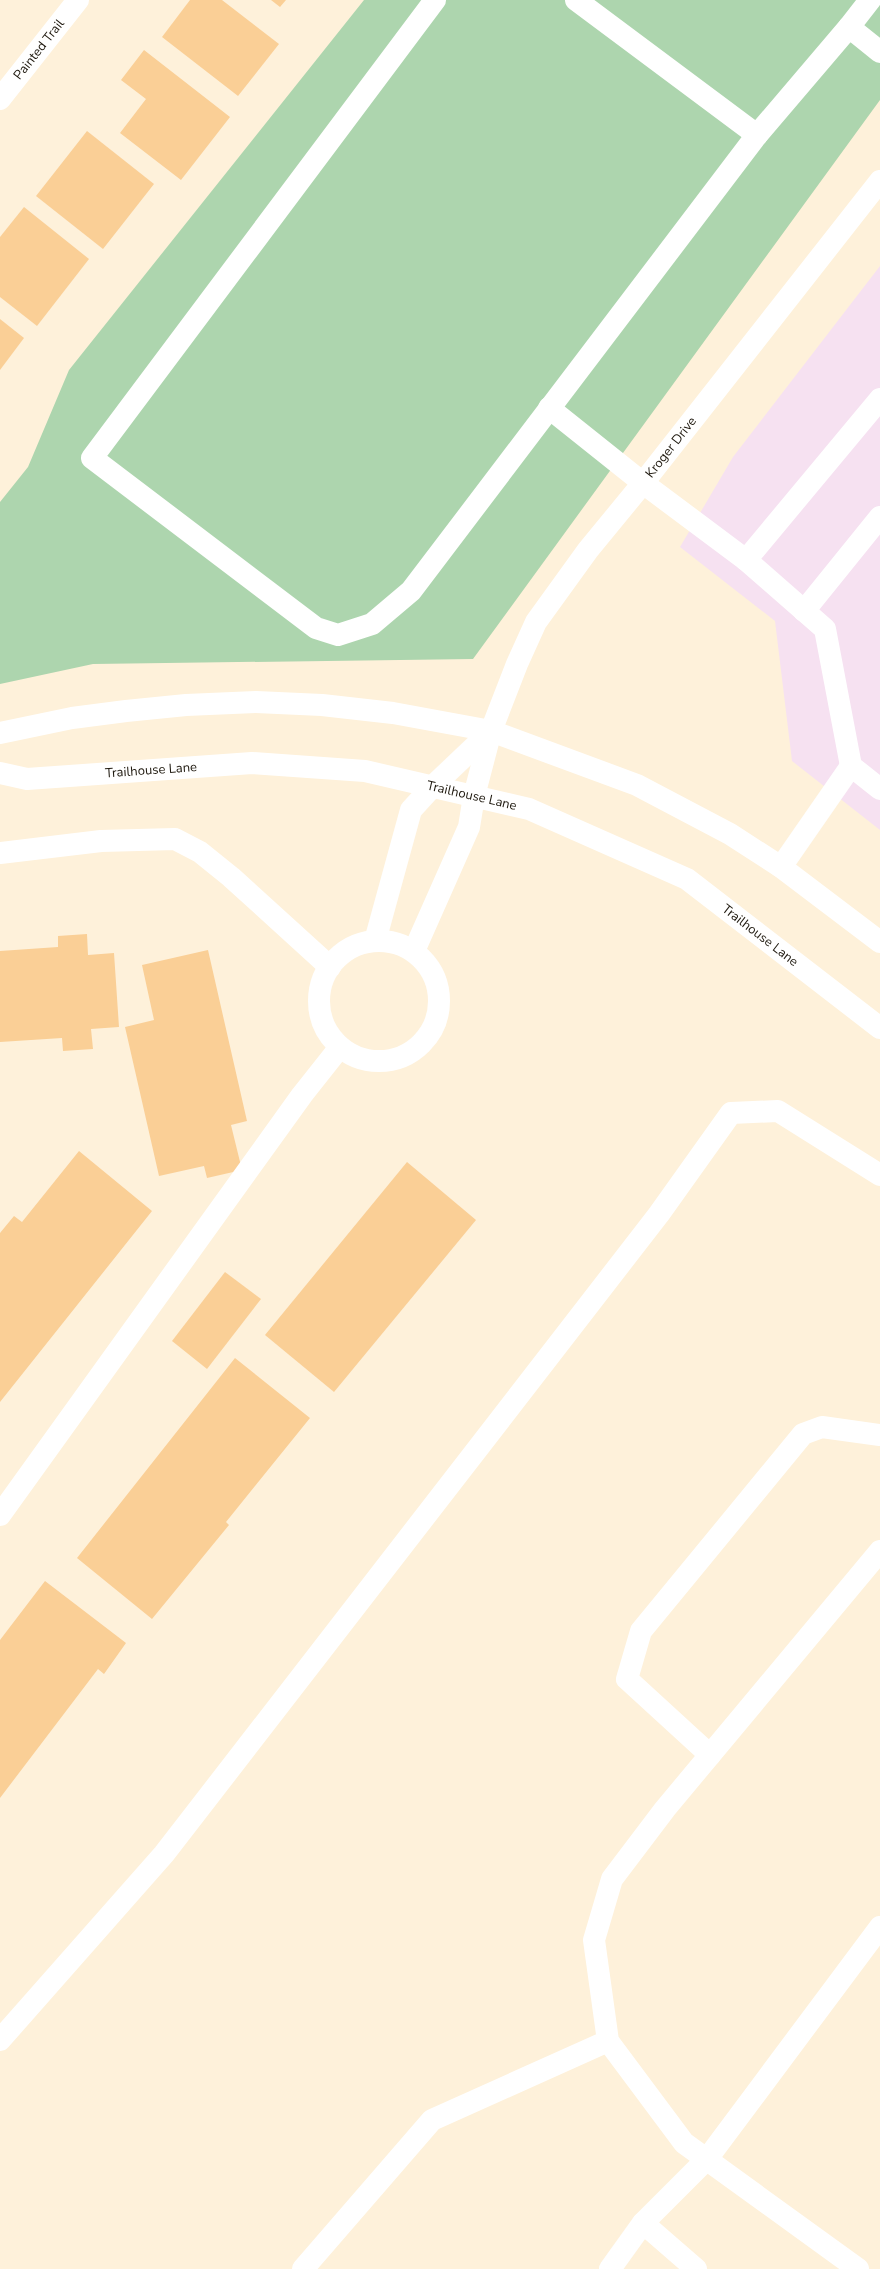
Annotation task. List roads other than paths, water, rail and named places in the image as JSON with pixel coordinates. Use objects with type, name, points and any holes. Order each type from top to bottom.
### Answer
[{"type":"street","name":"Painted Trail","points":[[0,99],[78,0]]},
{"type":"street","points":[[435,0],[92,458],[316,628],[338,635],[372,624],[411,590],[757,135],[849,27],[870,0]]},
{"type":"street","points":[[576,0],[757,135]]},
{"type":"street","points":[[849,27],[880,52]]},
{"type":"street","name":"Kroger Drive","points":[[414,951],[469,827],[474,796],[492,731],[517,664],[536,622],[588,550],[643,483],[880,181]]},
{"type":"street","points":[[746,560],[880,401]]},
{"type":"street","points":[[549,408],[643,483],[746,560],[825,629],[851,766],[880,789]]},
{"type":"street","points":[[804,611],[880,517]]},
{"type":"street","points":[[0,733],[72,718],[126,711],[186,705],[256,702],[322,705],[393,713],[492,731],[637,785],[730,834],[781,867],[880,942]]},
{"type":"street","points":[[375,941],[411,810],[432,787],[492,731]]},
{"type":"street","name":"Trailhouse Lane","points":[[0,773],[26,780],[252,763],[365,771],[529,809],[687,880],[880,1028]]},
{"type":"street","points":[[781,867],[851,766]]},
{"type":"street","points":[[0,853],[102,841],[175,839],[200,852],[231,877],[330,967]]},
{"type":"street","points":[[375,941],[396,942],[414,951],[428,966],[437,983],[440,1002],[436,1021],[426,1038],[413,1051],[395,1059],[376,1060],[357,1057],[340,1047],[328,1032],[320,1013],[320,992],[326,973],[338,956],[356,945],[375,941]]},
{"type":"street","points":[[0,1515],[302,1095],[340,1047]]},
{"type":"street","points":[[0,2040],[169,1848],[649,1227],[731,1113],[778,1111],[880,1175]]},
{"type":"street","points":[[710,1755],[627,1679],[641,1631],[803,1434],[822,1426],[880,1435]]},
{"type":"street","points":[[858,2269],[684,2143],[608,2041],[594,1940],[612,1879],[665,1809],[880,1551]]},
{"type":"street","points":[[610,2269],[644,2223],[707,2159],[880,1927]]},
{"type":"street","points":[[303,2269],[432,2120],[608,2041]]},
{"type":"street","points":[[644,2223],[696,2269]]}]
